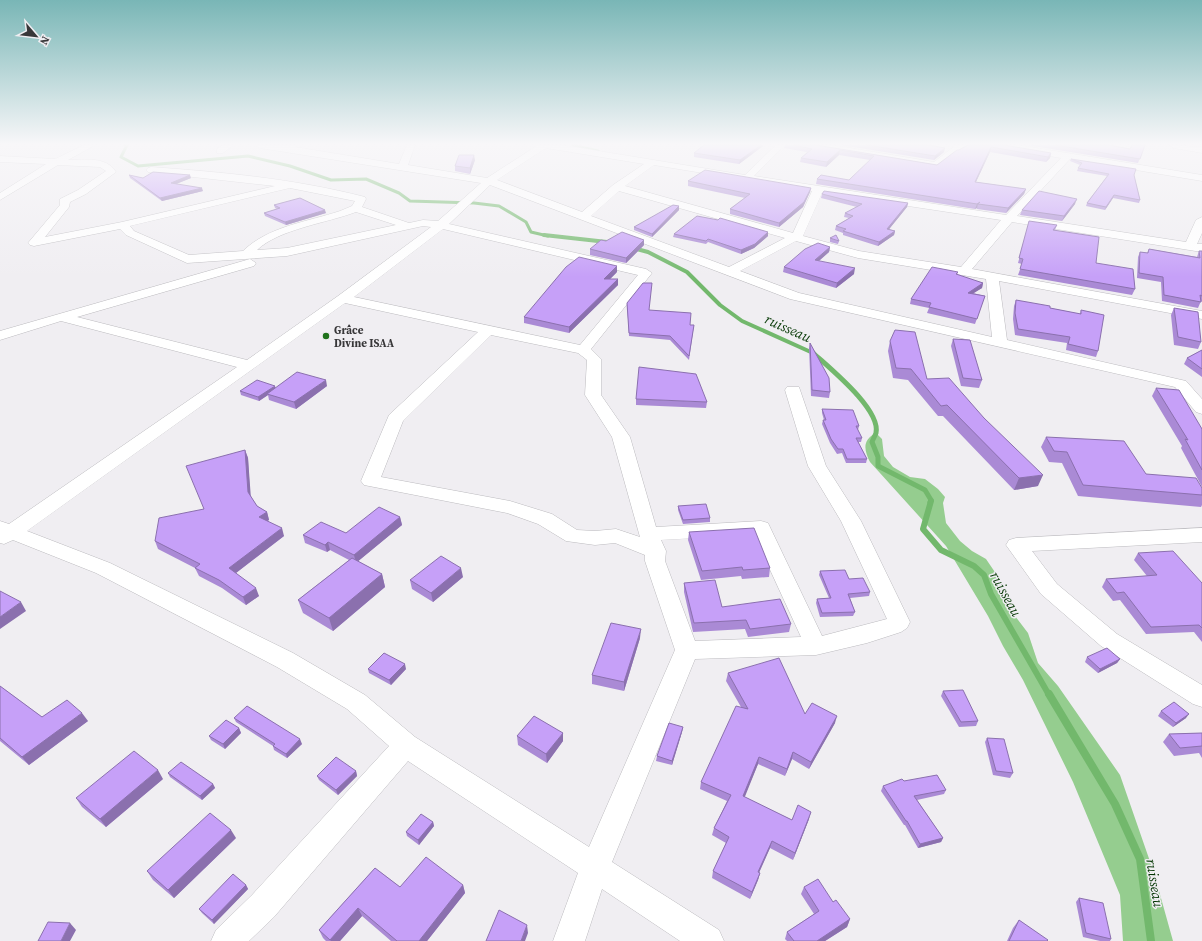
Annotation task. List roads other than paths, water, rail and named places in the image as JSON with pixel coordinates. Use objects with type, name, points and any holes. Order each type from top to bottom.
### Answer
[{"type":"street","points":[[0,197],[13,189]]},
{"type":"street","points":[[86,189],[64,201],[65,205],[34,243],[122,225],[275,189]]},
{"type":"street","points":[[303,189],[360,199],[356,208]]},
{"type":"street","points":[[4,533],[133,448],[343,299],[441,225],[480,189]]},
{"type":"street","points":[[510,189],[795,296],[1180,384],[1202,410]]},
{"type":"street","points":[[584,216],[615,189]]},
{"type":"street","points":[[623,189],[697,211],[797,236],[858,254],[964,270],[992,277],[1202,315]]},
{"type":"street","points":[[731,271],[797,236],[819,189]]},
{"type":"street","points":[[825,189],[1196,246],[1202,220]]},
{"type":"street","points":[[964,270],[1037,189]]},
{"type":"street","points":[[245,256],[258,244],[286,230],[313,224],[356,208],[408,226]]},
{"type":"street","points":[[0,336],[287,252],[423,223],[441,225],[646,273],[583,350]]},
{"type":"street","points":[[122,225],[130,233],[188,259],[287,252]]},
{"type":"street","points":[[992,277],[1000,343]]},
{"type":"street","points":[[343,299],[583,350],[594,359],[593,395],[621,437],[652,542],[655,561],[687,650],[595,867],[569,941]]},
{"type":"street","points":[[61,317],[248,365]]},
{"type":"street","points":[[488,330],[395,419],[370,481],[510,507],[545,519],[573,536],[595,538],[616,536],[652,542],[761,528],[816,646]]},
{"type":"street","points":[[687,650],[816,646],[867,634],[893,626],[899,622],[851,521],[817,466],[792,390]]},
{"type":"street","points":[[4,533],[102,568],[285,660],[356,702],[406,745],[708,941]]},
{"type":"street","points":[[1202,535],[1016,545],[1049,589],[1109,640],[1202,697]]},
{"type":"street","points":[[227,941],[264,906],[406,745]]},
{"type":"waterway","name":"ruisseau","points":[[389,189],[399,193],[410,201],[474,203],[499,206],[526,222],[531,232],[548,236]]},
{"type":"waterway","name":"ruisseau","points":[[544,235],[607,242]]},
{"type":"waterway","name":"ruisseau","points":[[633,248],[648,252],[687,272],[720,305],[742,321],[813,353]]},
{"type":"waterway","name":"ruisseau","points":[[812,352],[852,389],[870,412],[875,423],[876,433],[872,442],[878,457],[878,466],[925,490],[931,500],[930,502]]},
{"type":"waterway","name":"ruisseau","points":[[931,501],[923,529],[941,550],[974,566],[984,575],[991,594],[1049,695]]},
{"type":"waterway","name":"ruisseau","points":[[1049,694],[1115,804],[1140,859],[1151,941]]},
{"type":"place","name":"Grâce Divine ISAA","points":[[326,336]]}]
